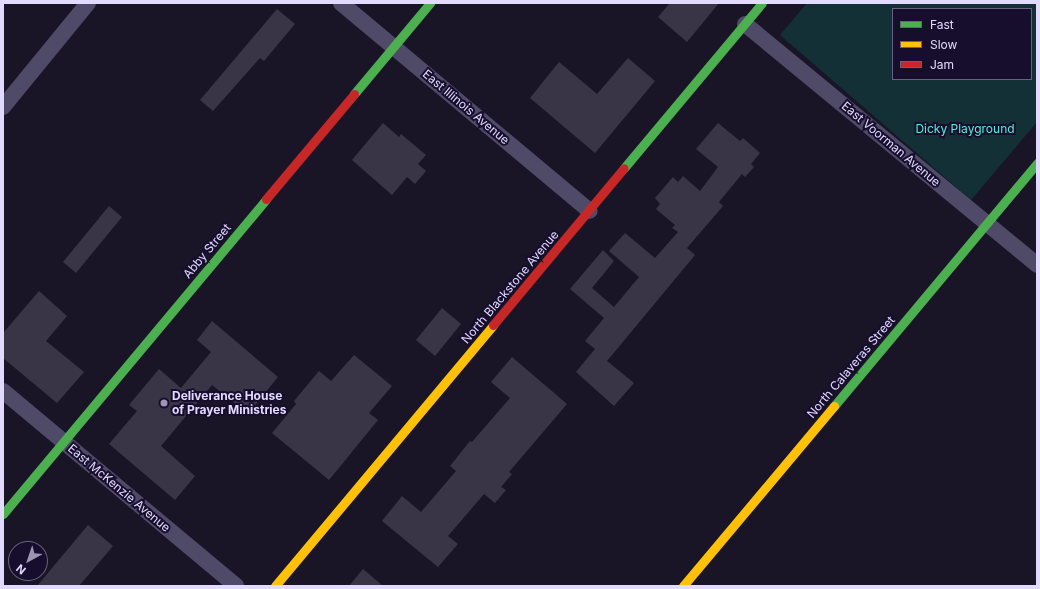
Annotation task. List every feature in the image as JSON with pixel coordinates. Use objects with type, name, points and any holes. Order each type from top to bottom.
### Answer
[{"type":"main road","name":"Abby Street","points":[[3,514],[430,3]]},
{"type":"main road","name":"North Blackstone Avenue","points":[[276,586],[762,3]]},
{"type":"main road","name":"North Calaveras Street","points":[[683,586],[1037,163]]},
{"type":"street","points":[[3,106],[88,3]]},
{"type":"street","name":"East Illinois Avenue","points":[[342,3],[590,211]]},
{"type":"street","name":"East Voorman Avenue","points":[[745,24],[1037,264]]},
{"type":"street","name":"East McKenzie Avenue","points":[[3,391],[236,586]]},
{"type":"green space","name":"Dicky Playground","points":[[807,3],[1037,3],[1037,122],[971,200],[780,35]]},
{"type":"building","points":[[670,3],[719,3],[687,42],[658,17]]},
{"type":"building","points":[[277,9],[295,24],[264,61],[260,58],[213,111],[200,100]]},
{"type":"building","points":[[628,58],[655,81],[595,153],[530,98],[559,62],[597,94]]},
{"type":"building","points":[[383,123],[399,137],[401,134],[426,155],[418,164],[426,171],[415,184],[407,177],[392,195],[352,160]]},
{"type":"building","points":[[718,123],[740,141],[743,138],[760,153],[751,164],[754,167],[745,177],[742,174],[719,202],[723,206],[687,248],[695,255],[607,361],[634,383],[614,406],[576,372],[595,349],[585,341],[604,318],[570,289],[603,250],[614,261],[592,288],[614,307],[639,277],[609,251],[625,233],[655,258],[678,232],[672,228],[675,225],[656,209],[660,204],[655,198],[673,177],[678,182],[683,176],[700,191],[718,167],[696,149]]},
{"type":"building","points":[[109,206],[122,217],[76,273],[63,262]]},
{"type":"building","points":[[39,291],[67,316],[46,341],[84,372],[57,403],[3,358],[3,333]]},
{"type":"building","points":[[442,308],[461,324],[435,356],[416,340]]},
{"type":"building","points":[[212,321],[278,377],[248,414],[212,385],[161,446],[195,476],[175,500],[109,444],[137,411],[129,405],[159,369],[181,388],[211,352],[197,340]]},
{"type":"building","points":[[354,355],[392,386],[369,413],[378,420],[329,480],[272,433],[296,404],[294,401],[319,371],[331,381]]},
{"type":"building","points":[[512,357],[567,404],[509,472],[512,474],[501,487],[506,490],[495,503],[484,494],[448,536],[458,544],[438,567],[382,521],[402,496],[421,512],[456,471],[450,466],[470,441],[472,442],[510,398],[491,382]]},
{"type":"building","points":[[88,525],[113,546],[79,586],[37,586],[41,581],[48,581],[48,573]]},
{"type":"building","points":[[363,569],[383,586],[349,586]]},
{"type":"traffic: fast","points":[[354,94],[430,3]]},
{"type":"traffic: fast","points":[[624,168],[762,3]]},
{"type":"traffic: fast","points":[[834,406],[1037,163]]},
{"type":"traffic: fast","points":[[3,514],[266,199]]},
{"type":"traffic: slow","points":[[275,586],[493,325]]},
{"type":"traffic: slow","points":[[683,586],[834,406]]},
{"type":"traffic: jam","points":[[266,199],[354,94]]},
{"type":"traffic: jam","points":[[493,325],[624,168]]},
{"type":"place","name":"Deliverance House of Prayer Ministries","points":[[164,403]]}]
